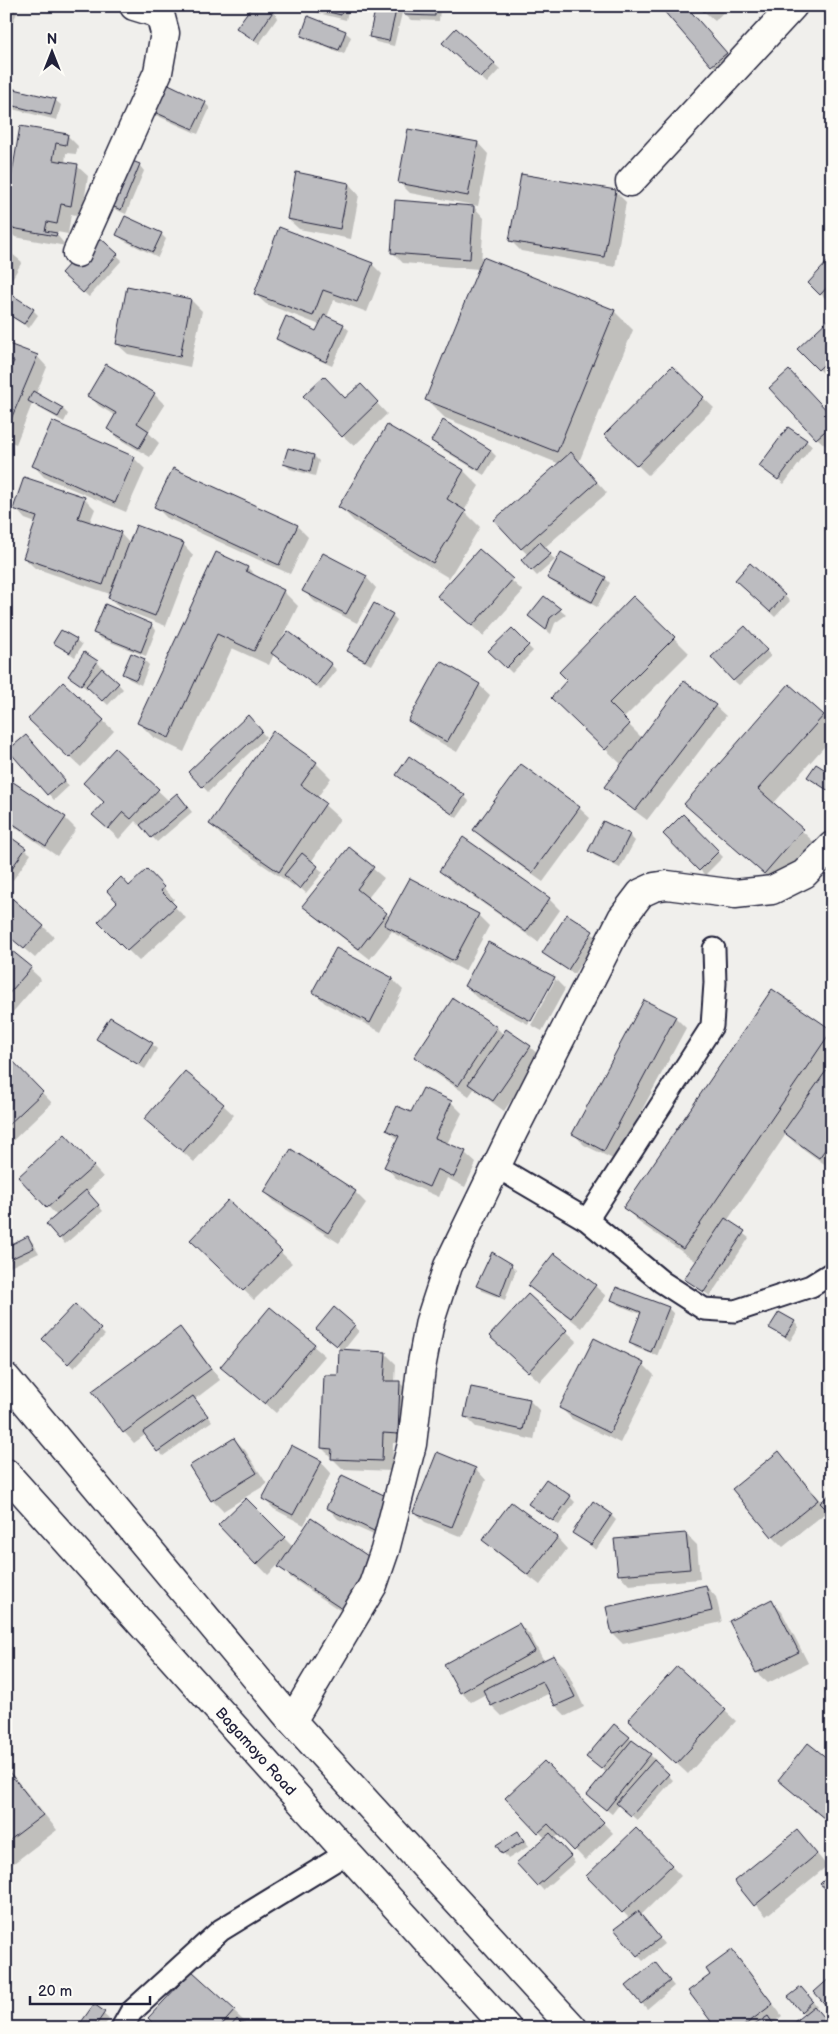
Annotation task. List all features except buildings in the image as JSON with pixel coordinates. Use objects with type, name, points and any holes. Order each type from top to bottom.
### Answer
[{"type":"main road","points":[[76,253],[158,72],[165,33],[160,14],[134,6]]},
{"type":"main road","points":[[630,182],[793,6]]},
{"type":"main road","points":[[292,1721],[372,1585],[385,1550],[412,1444],[421,1368],[437,1296],[448,1266],[622,918],[641,893],[654,886],[667,884],[734,894],[772,890],[804,874],[832,846]]},
{"type":"main road","points":[[6,1378],[292,1721],[574,2028]]},
{"type":"main road","name":"Bagamoyo Road","points":[[6,1473],[507,2028]]},
{"type":"lane","points":[[587,1220],[712,1026],[715,983],[714,949]]},
{"type":"lane","points":[[497,1167],[587,1220],[662,1282],[704,1309],[735,1311],[810,1286],[832,1273]]},
{"type":"lane","points":[[122,2028],[131,2012],[221,1930],[347,1852]]}]
